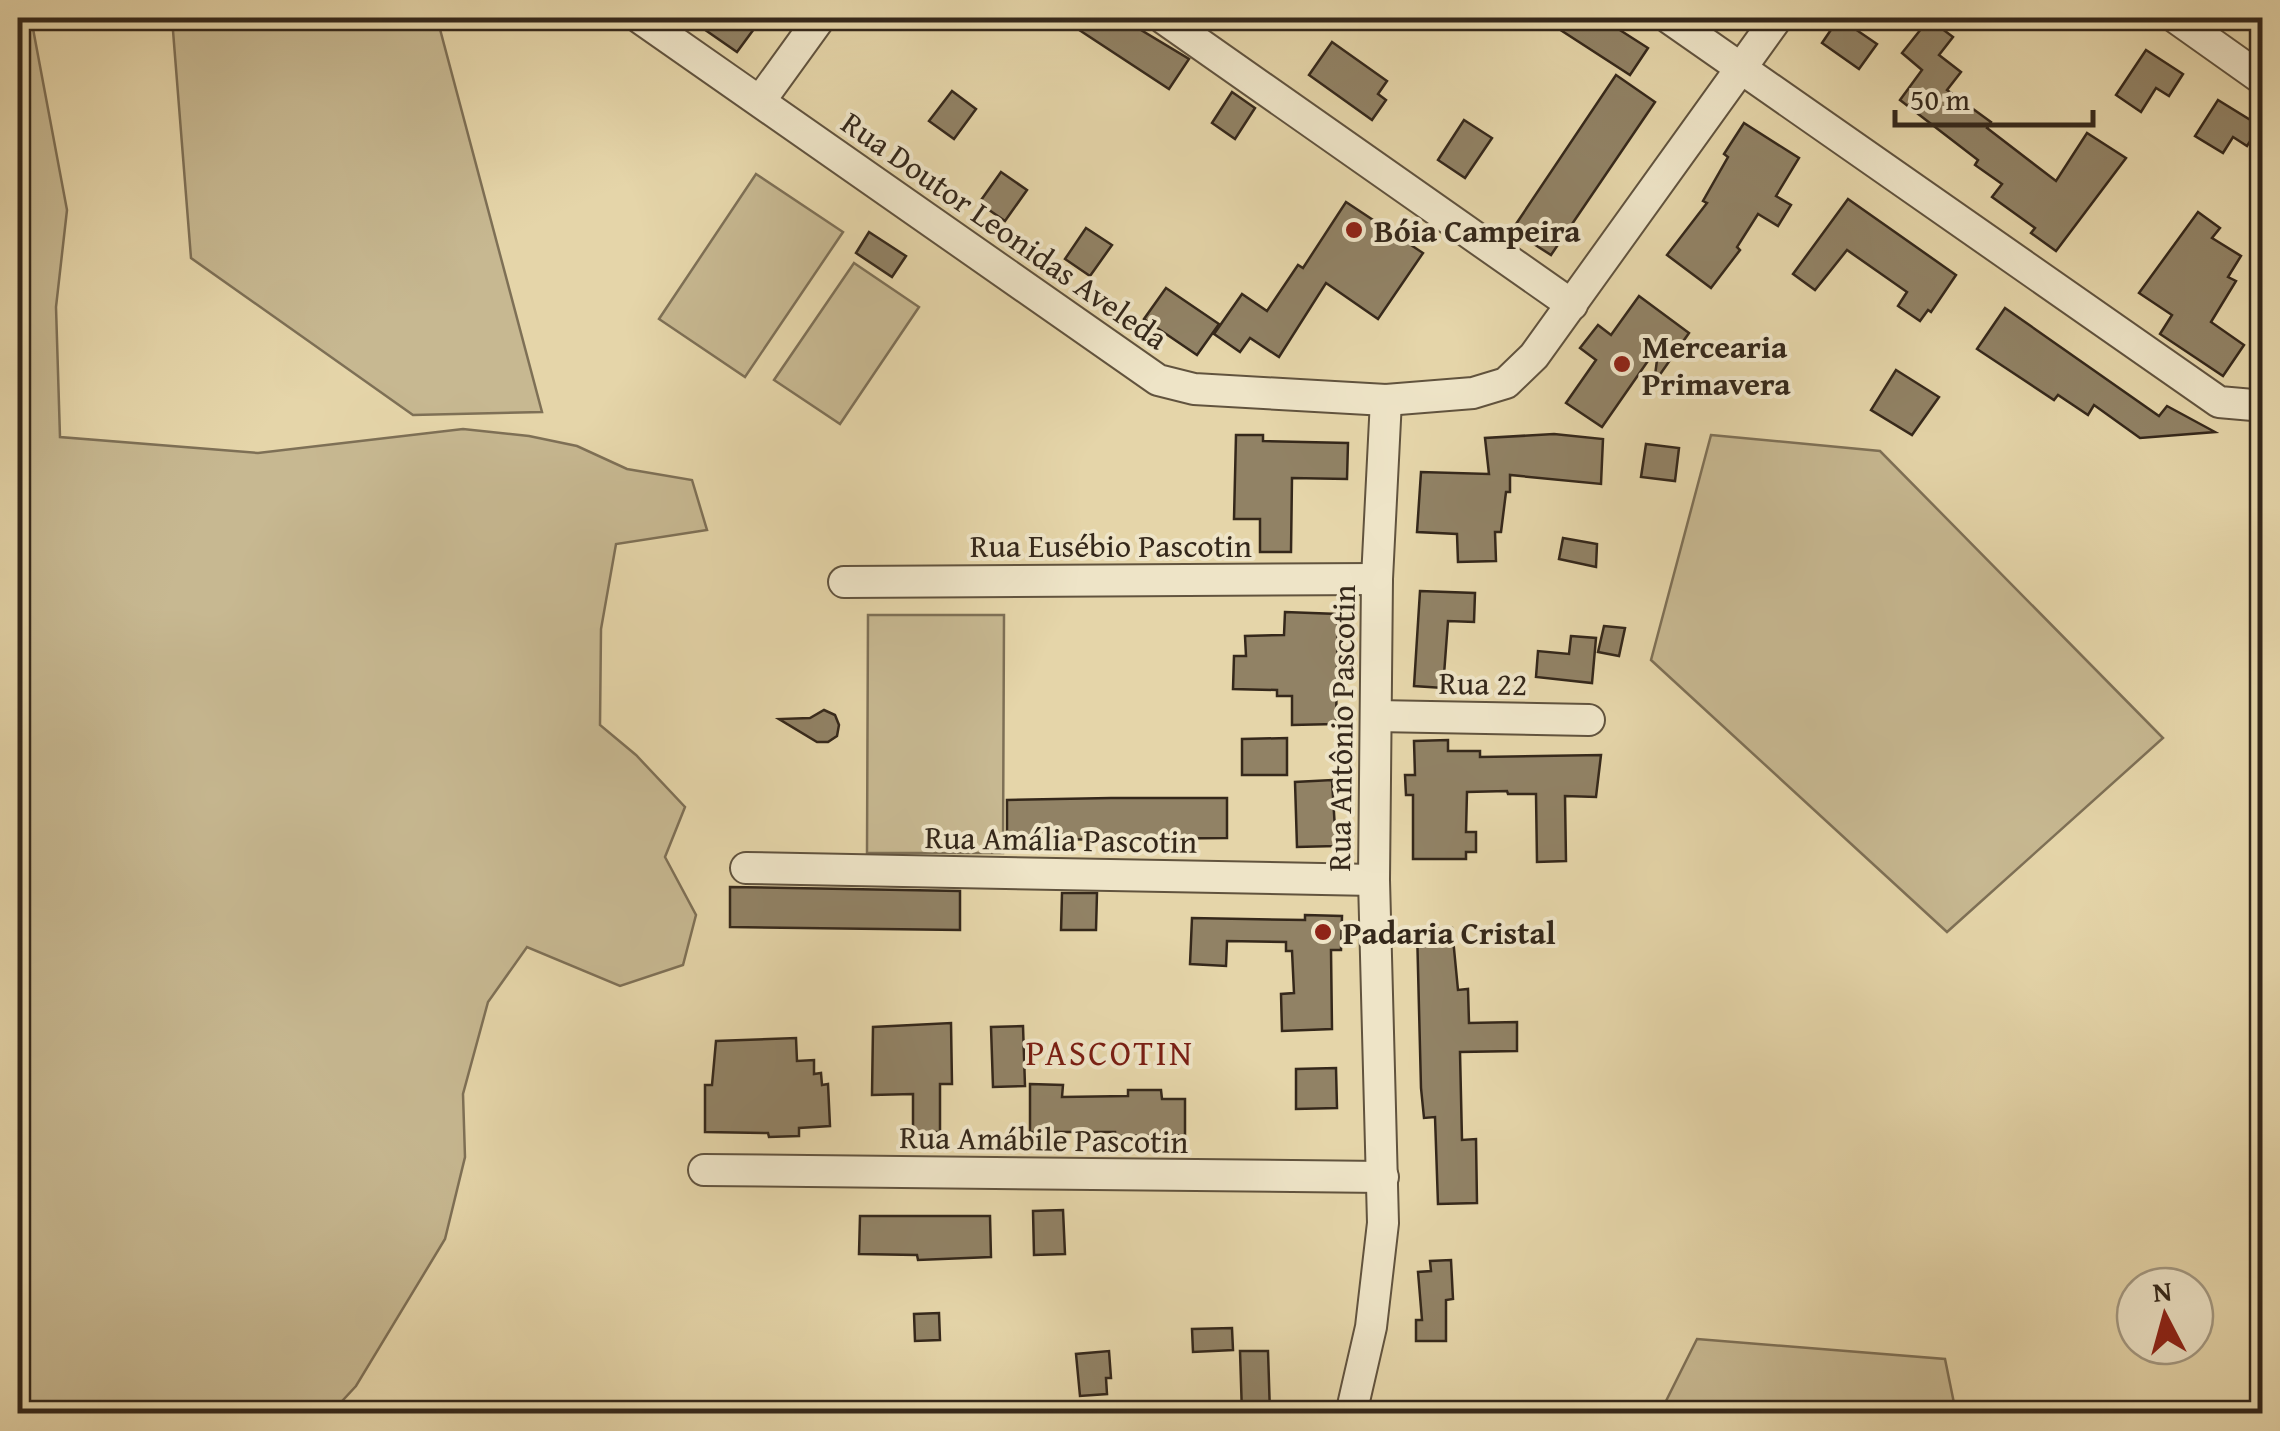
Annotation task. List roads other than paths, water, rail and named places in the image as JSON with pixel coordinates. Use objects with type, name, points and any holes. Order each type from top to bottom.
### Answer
[{"type":"street","name":"Rua Doutor Leonidas Aveleda","points":[[640,18],[1158,380],[1194,389],[1386,400],[1472,393],[1506,383],[1534,356],[1777,18]]},
{"type":"street","points":[[760,101],[820,18]]},
{"type":"street","points":[[1163,18],[1572,305]]},
{"type":"street","points":[[1668,18],[2220,402],[2253,405],[2262,400]]},
{"type":"street","points":[[2176,18],[2262,79]]},
{"type":"street","name":"Rua Antônio Pascotin","points":[[1351,1414],[1370,1327],[1383,1223],[1374,880],[1377,579],[1386,400]]},
{"type":"street","name":"Rua Eusébio Pascotin","points":[[844,582],[1377,579]]},
{"type":"street","name":"Rua 22","points":[[1376,716],[1590,720]]},
{"type":"street","name":"Rua Amália Pascotin","points":[[746,868],[1374,880]]},
{"type":"street","name":"Rua Amábile Pascotin","points":[[704,1170],[1383,1177]]},
{"type":"place","name":"Bóia Campeira","points":[[1354,230]]},
{"type":"place","name":"Mercearia Primavera","points":[[1622,364]]},
{"type":"place","name":"Padaria Cristal","points":[[1323,932]]},
{"type":"district","name":"PASCOTIN","points":[[1110,1052]]}]
